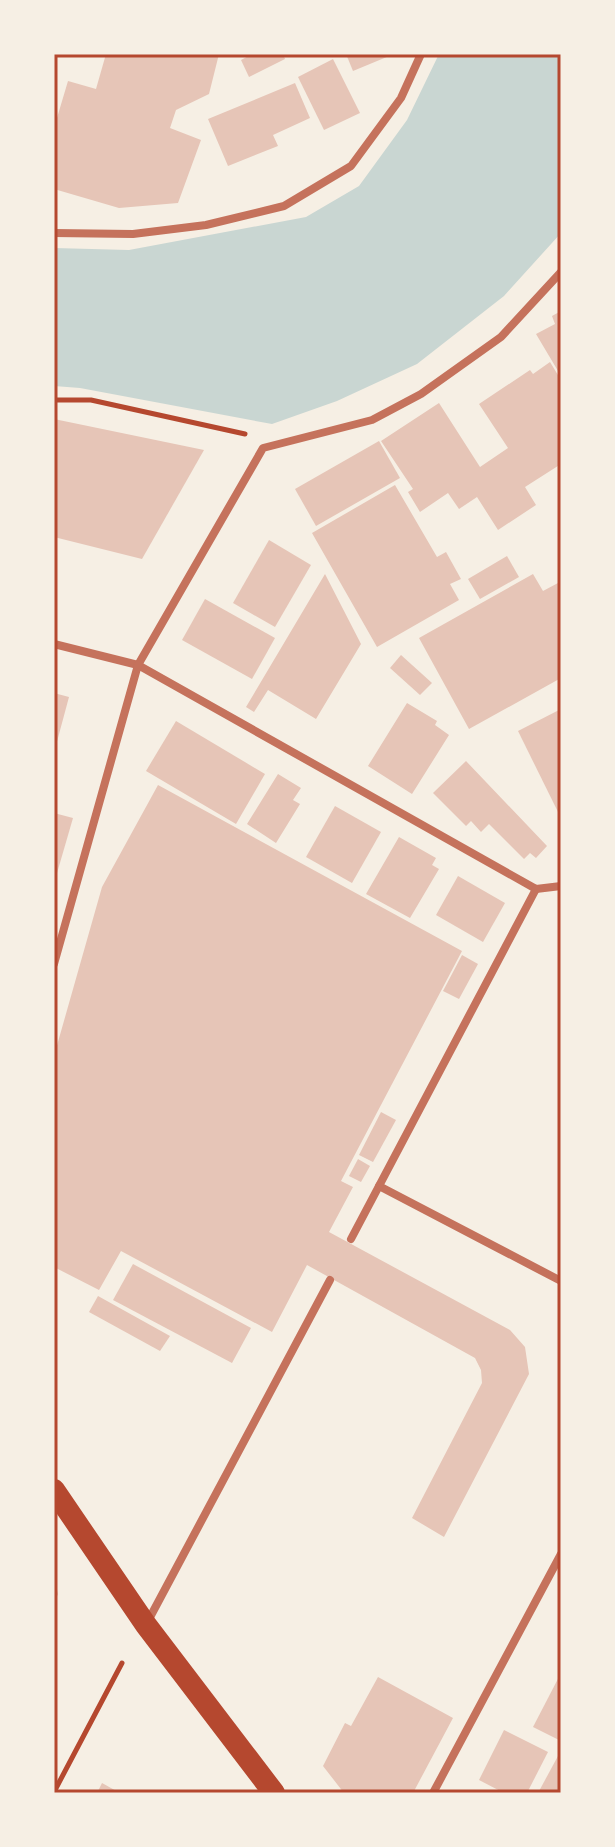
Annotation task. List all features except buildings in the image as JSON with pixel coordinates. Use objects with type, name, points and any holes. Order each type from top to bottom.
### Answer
[{"type":"highway","points":[[54,1490],[146,1625],[274,1793]]},
{"type":"street","points":[[54,233],[133,234],[206,225],[284,206],[351,166],[401,98],[421,54]]},
{"type":"street","points":[[54,964],[138,665],[263,448],[372,420],[421,394],[501,337],[561,272]]},
{"type":"street","points":[[54,644],[138,665],[536,889],[561,886]]},
{"type":"street","points":[[351,1239],[536,889]]},
{"type":"street","points":[[379,1186],[561,1281]]},
{"type":"street","points":[[146,1625],[330,1280]]},
{"type":"street","points":[[433,1793],[561,1554]]},
{"type":"path","points":[[54,400],[91,400],[249,435],[263,448]]},
{"type":"path","points":[[54,1792],[122,1663]]},
{"type":"shaded area","points":[[439,54],[561,54],[561,233],[504,296],[417,364],[337,401],[272,424],[80,388],[54,386],[54,248],[129,250],[306,217],[359,186],[407,120]]}]
